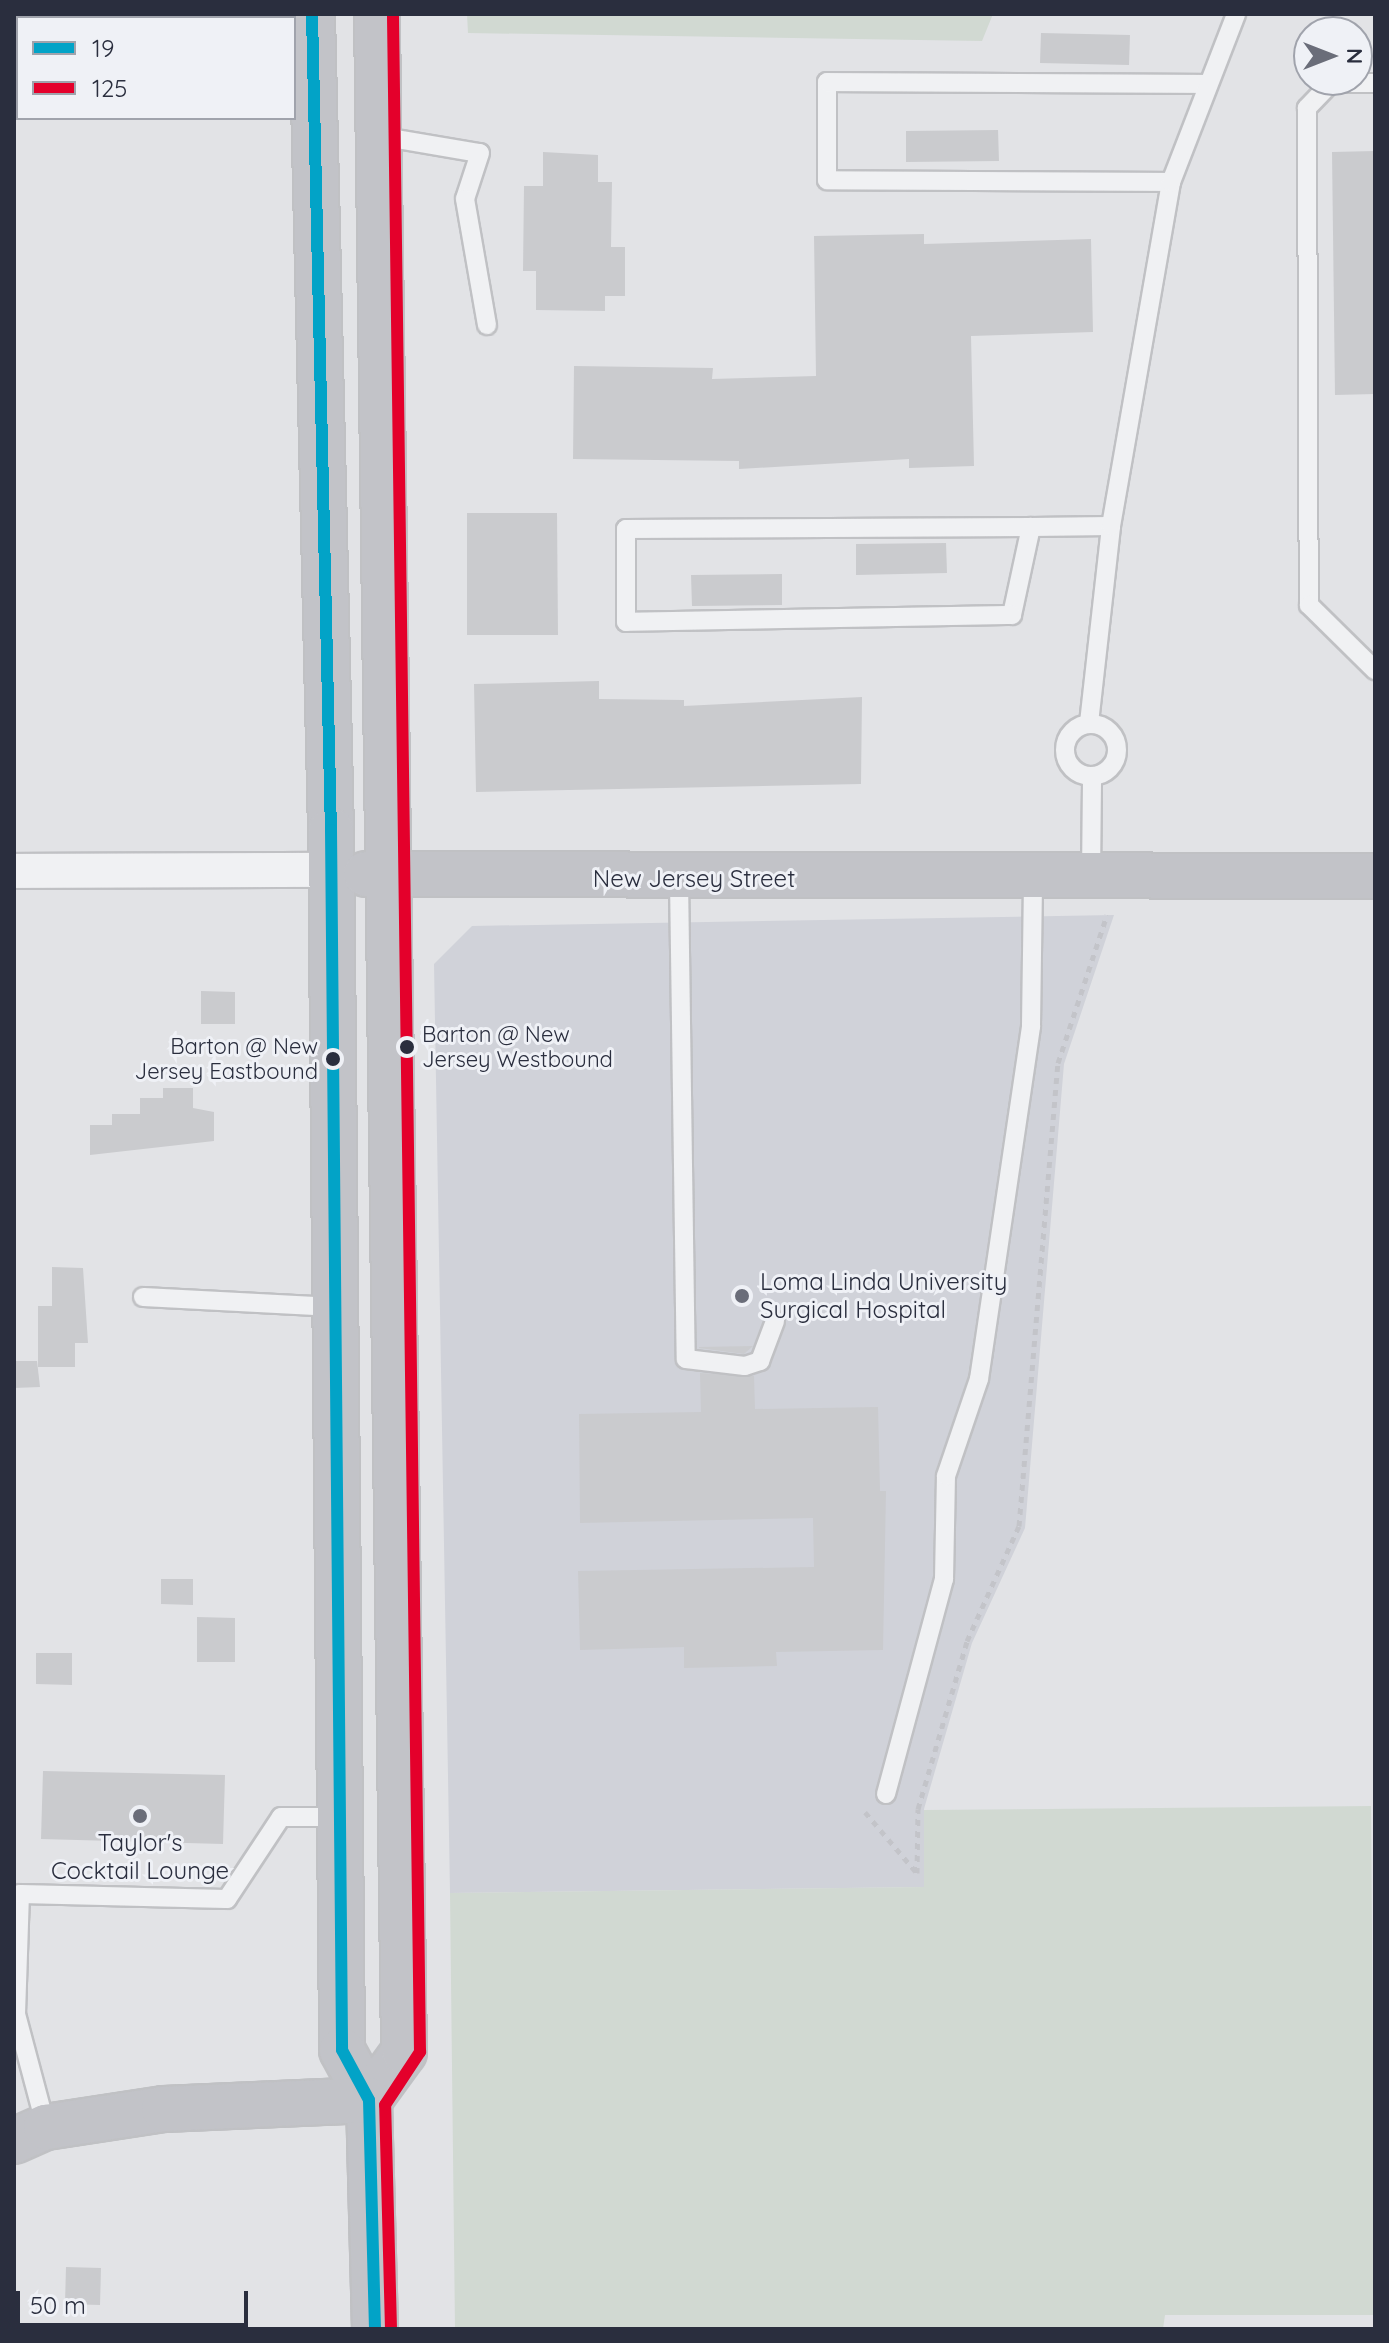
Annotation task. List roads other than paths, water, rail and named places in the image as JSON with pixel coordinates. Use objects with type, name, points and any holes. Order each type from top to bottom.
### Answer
[{"type":"main road","points":[[312,14],[331,870],[342,2050],[369,2100],[375,2329]]},
{"type":"main road","points":[[369,2100],[404,2052],[393,877],[377,14]]},
{"type":"main road","name":"New Jersey Street","points":[[331,870],[393,877],[1033,878],[1099,896],[1375,876]]},
{"type":"main road","points":[[30,2134],[164,2109],[369,2100]]},
{"type":"street","name":"New Jersey Street","points":[[14,871],[331,870]]},
{"type":"lane","points":[[1089,723],[1111,734],[1116,751],[1107,771],[1092,776],[1076,771],[1066,755],[1070,736],[1089,723],[1111,526],[1171,182],[1236,14]]},
{"type":"lane","points":[[1171,182],[827,180],[827,82],[1208,84]]},
{"type":"lane","points":[[1375,83],[1331,83],[1307,108],[1309,605],[1375,670]]},
{"type":"lane","points":[[379,136],[480,153],[465,199],[487,325]]},
{"type":"lane","points":[[1031,527],[1012,615],[626,622],[626,529],[1111,526]]},
{"type":"lane","points":[[1092,776],[1099,896]]},
{"type":"lane","points":[[886,1794],[944,1579],[946,1476],[979,1379],[1031,1026],[1033,878]]},
{"type":"lane","points":[[679,879],[686,1359],[760,1361],[775,1321]]},
{"type":"lane","points":[[143,1297],[335,1307]]},
{"type":"lane","points":[[30,2134],[16,2014],[20,1894],[227,1899],[281,1817],[340,1817]]},
{"type":"place","name":"Barton @ New Jersey Westbound","points":[[407,1047]]},
{"type":"place","name":"Barton @ New Jersey Eastbound","points":[[333,1059]]},
{"type":"place","name":"Loma Linda University Surgical Hospital","points":[[742,1296]]},
{"type":"place","name":"Taylor's Cocktail Lounge","points":[[140,1816]]}]
